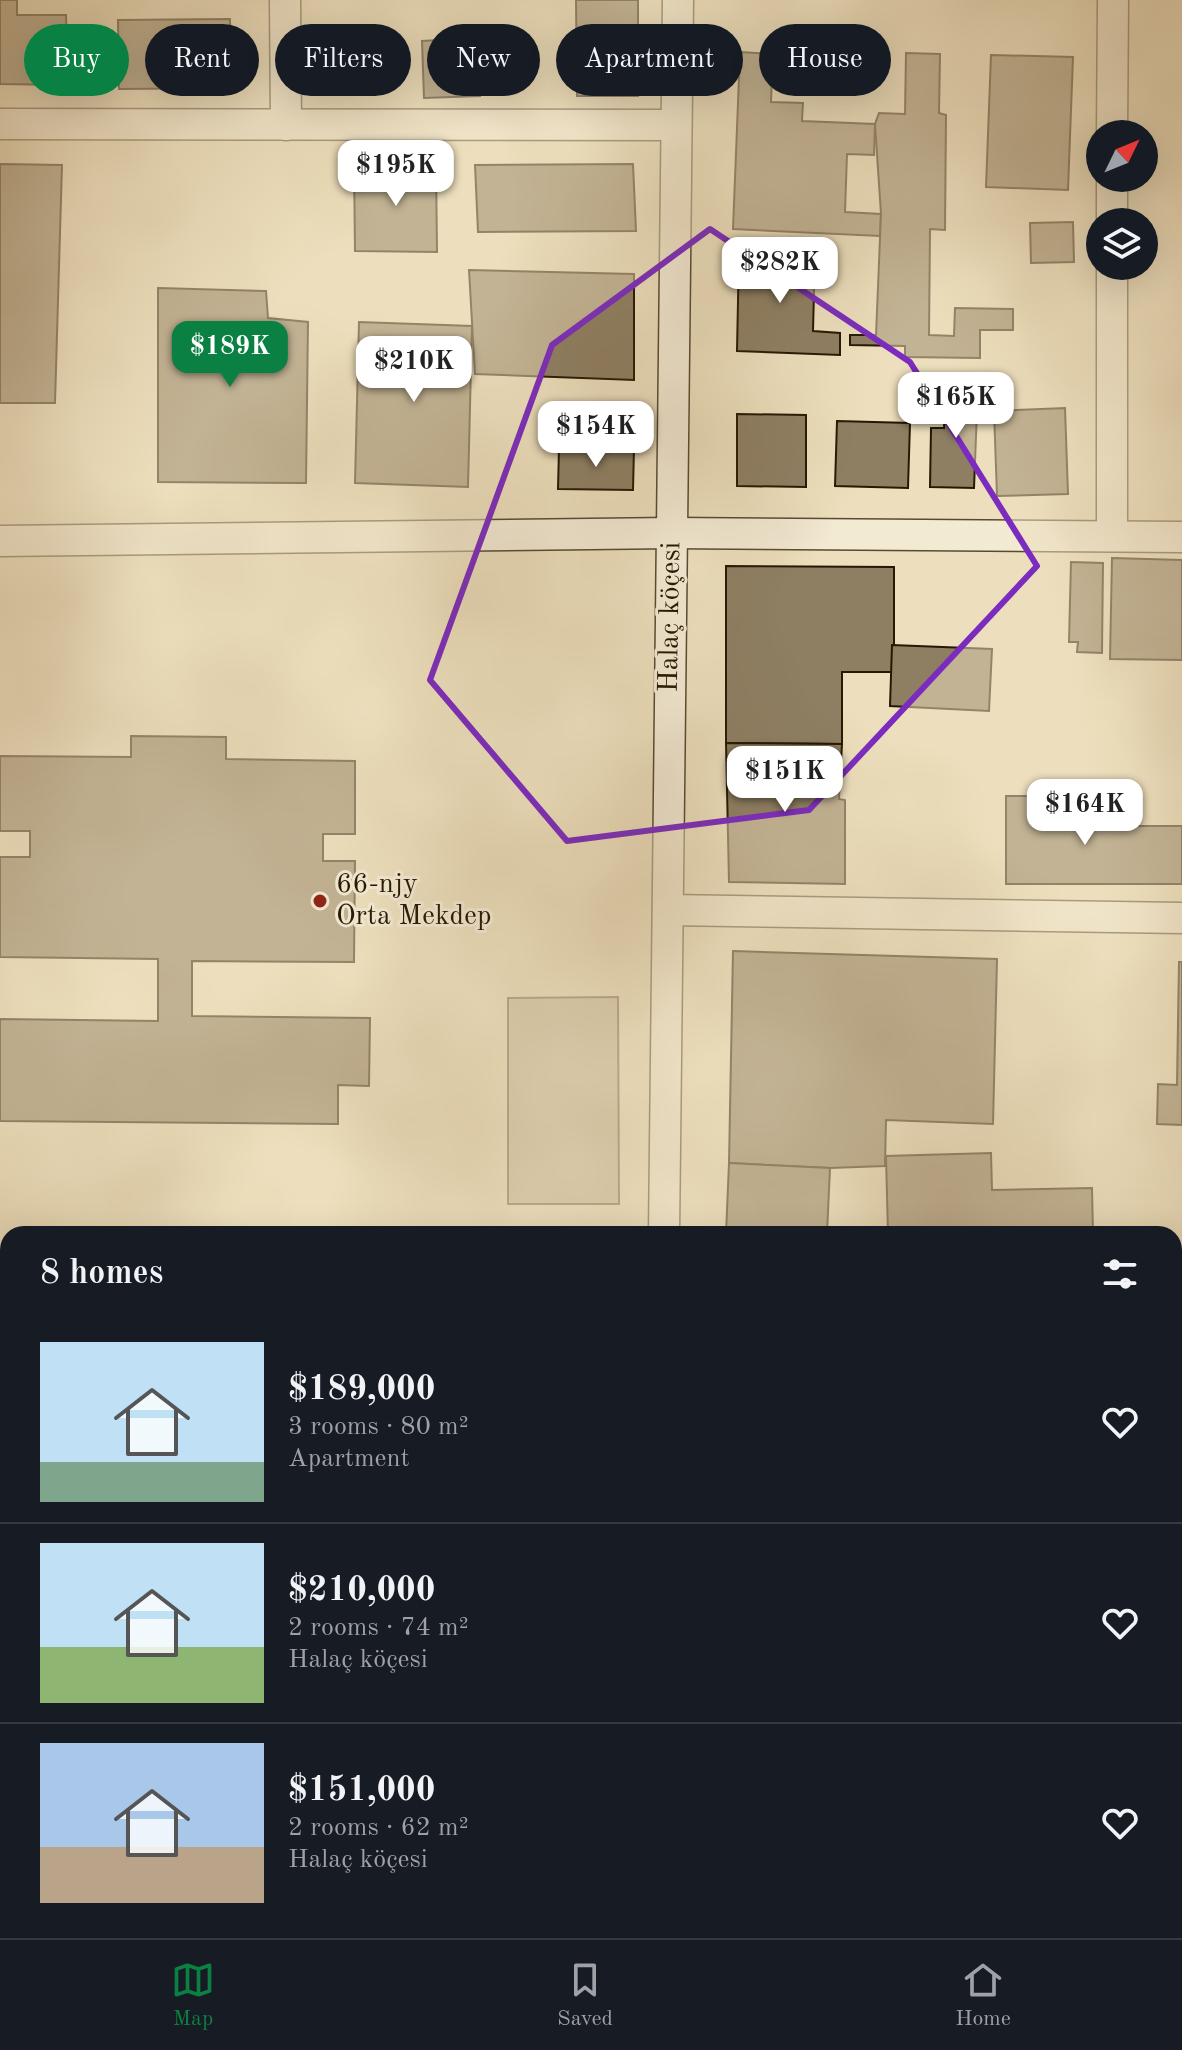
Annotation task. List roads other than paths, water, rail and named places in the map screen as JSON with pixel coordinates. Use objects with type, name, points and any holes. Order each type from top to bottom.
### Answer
[{"type":"street","points":[[285,0],[286,125]]},
{"type":"street","name":"Halaç köçesi","points":[[664,1226],[678,0]]},
{"type":"street","points":[[1112,120],[1113,0]]},
{"type":"street","points":[[0,124],[676,125]]},
{"type":"street","points":[[1112,280],[1112,536]]},
{"type":"street","points":[[0,541],[672,533],[1182,537]]},
{"type":"street","points":[[668,910],[1182,918]]},
{"type":"place","name":"66-njy Orta Mekdep","points":[[320,901]]}]
